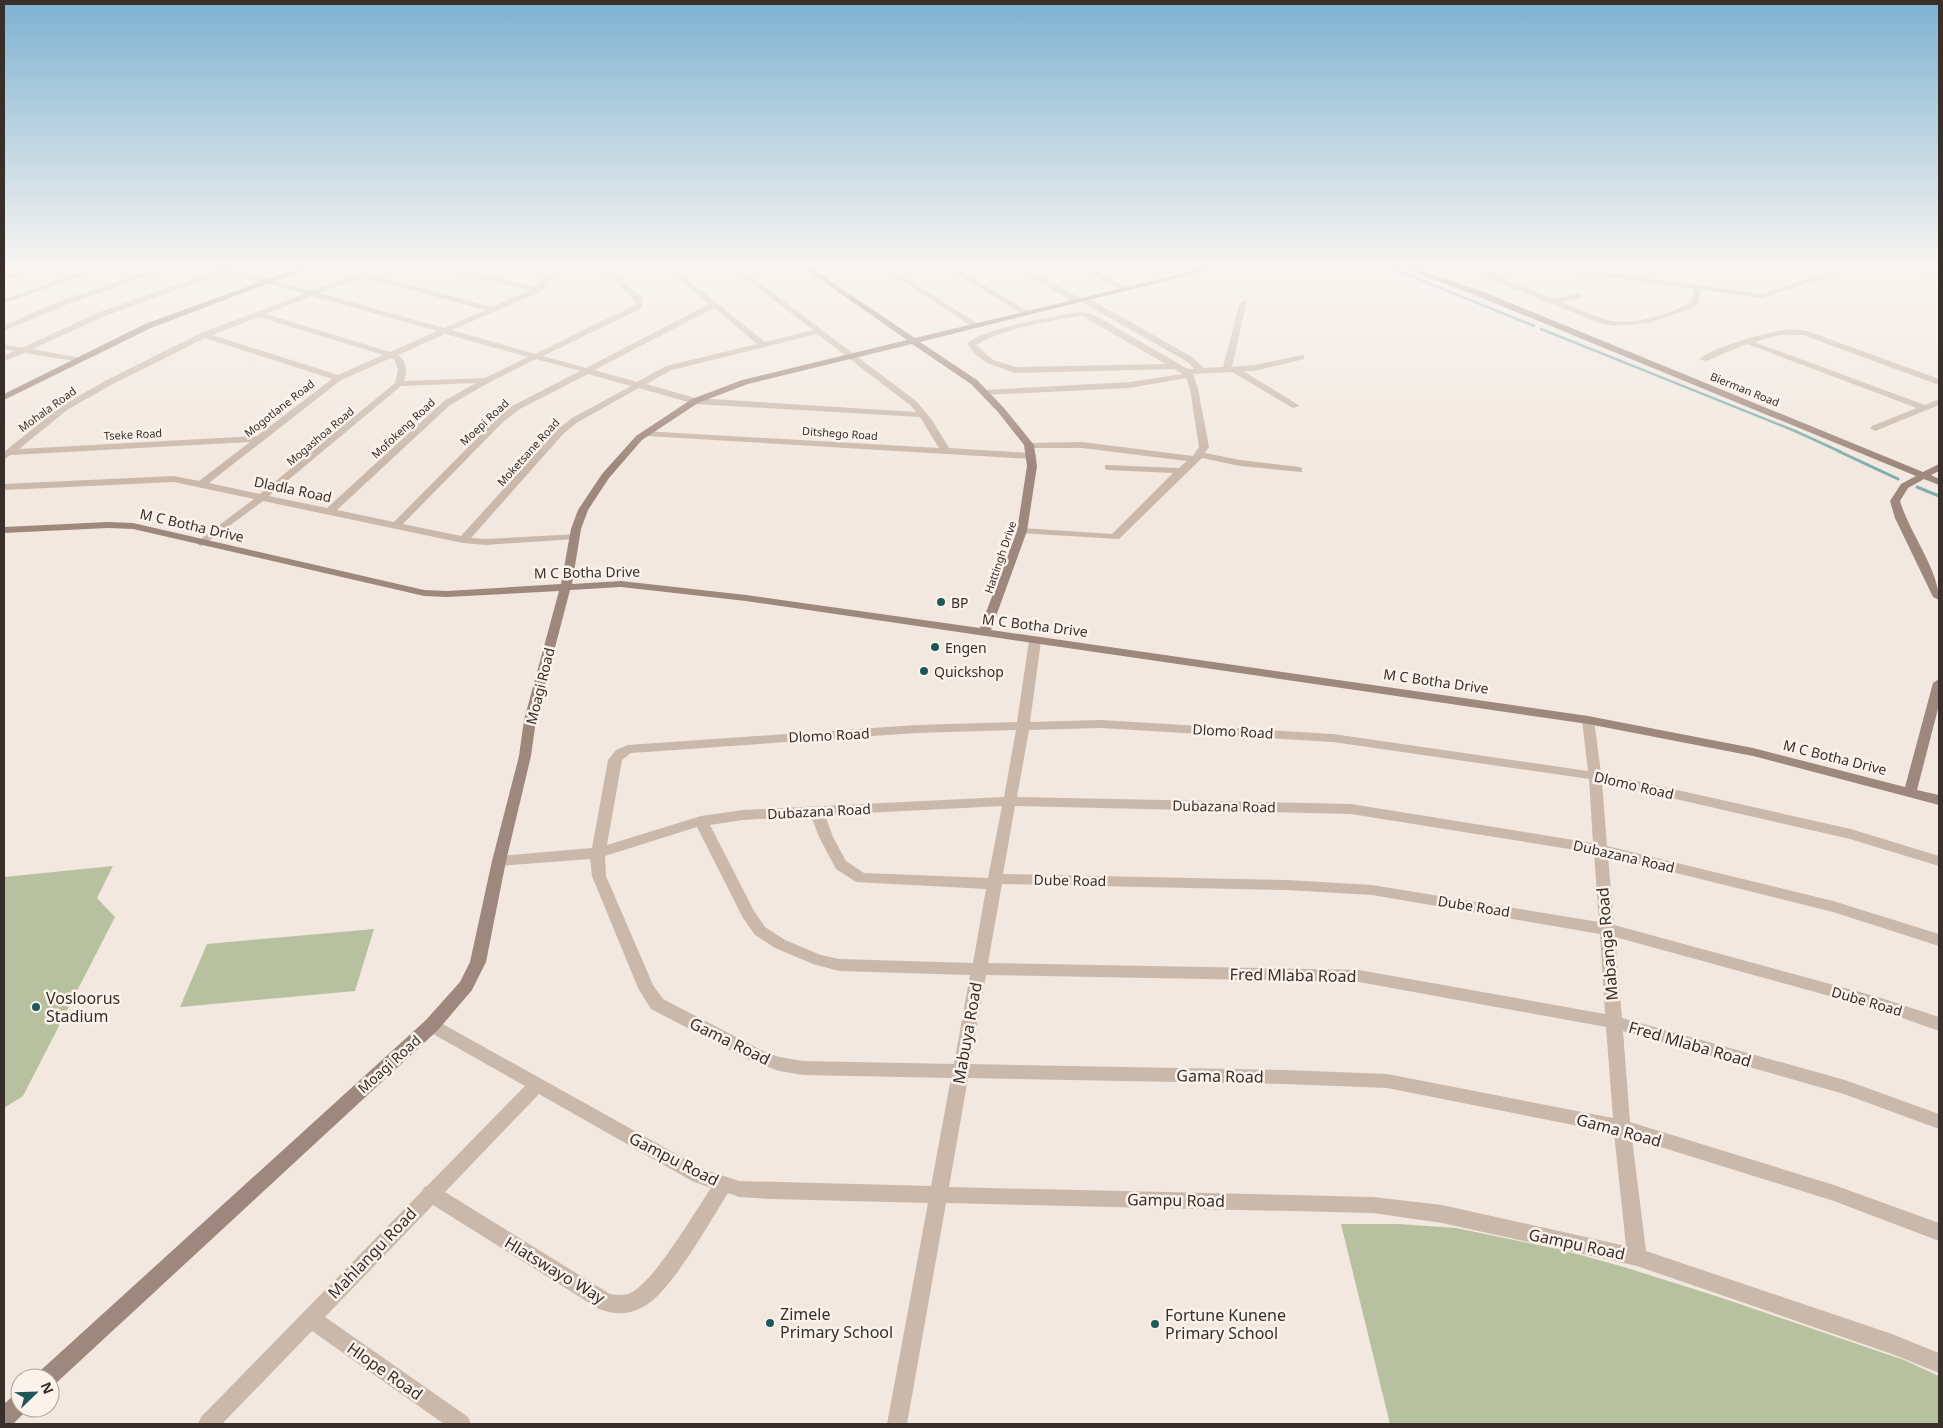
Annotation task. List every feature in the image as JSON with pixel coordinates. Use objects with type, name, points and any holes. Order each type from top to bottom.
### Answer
[{"type":"street","points":[[4,359],[62,333]]},
{"type":"street","points":[[4,397],[134,333]]},
{"type":"street","name":"Mohala Road","points":[[7,454],[75,400],[210,333]]},
{"type":"street","points":[[320,333],[391,354],[400,361],[402,375],[399,384],[487,380]]},
{"type":"street","name":"Mogotlane Road","points":[[203,483],[338,378],[438,333]]},
{"type":"street","points":[[448,333],[696,401],[924,415]]},
{"type":"street","name":"Mofokeng Road","points":[[330,511],[445,404],[487,380],[584,333]]},
{"type":"street","name":"Moepi Road","points":[[396,526],[508,412],[660,333]]},
{"type":"street","points":[[749,333],[764,345]]},
{"type":"street","name":"Moketsane Road","points":[[463,540],[567,426],[636,386],[677,366],[813,333]]},
{"type":"street","points":[[822,333],[913,403],[924,415],[946,451]]},
{"type":"street","name":"Hattingh Drive","points":[[902,333],[960,372],[985,393],[1028,445],[1032,456],[1031,476],[1022,532],[984,634]]},
{"type":"street","name":"Moagi Road","points":[[59,1368],[432,1025],[458,996],[474,972],[481,949],[499,861],[525,756],[530,720],[566,586],[574,536],[581,516],[599,484],[629,447],[646,432],[696,401],[745,382],[944,333]]},
{"type":"street","points":[[1000,333],[979,339],[971,344],[986,358],[1002,367],[1015,370],[1177,366]]},
{"type":"street","points":[[1022,532],[1115,537],[1197,457],[1204,447],[1204,437],[1188,374],[1120,333]]},
{"type":"street","points":[[1141,333],[1189,359],[1201,370]]},
{"type":"street","points":[[1230,369],[1238,333]]},
{"type":"street","name":"Bierman Road","points":[[1576,333],[1925,474]]},
{"type":"street","name":"Bierman Road","points":[[1577,333],[1939,480]]},
{"type":"street","points":[[1703,359],[1774,333]]},
{"type":"street","points":[[1802,333],[1939,382]]},
{"type":"street","points":[[204,335],[338,378]]},
{"type":"street","points":[[1748,342],[1926,408]]},
{"type":"street","points":[[4,347],[78,360]]},
{"type":"street","points":[[985,393],[1130,385],[1201,370],[1254,368],[1301,357]]},
{"type":"street","points":[[1230,369],[1296,406]]},
{"type":"street","name":"Mogashoa Road","points":[[202,543],[263,497],[399,384]]},
{"type":"street","points":[[1875,428],[1939,402]]},
{"type":"street","name":"Ditshego Road","points":[[646,432],[1032,456]]},
{"type":"street","name":"Tseke Road","points":[[7,454],[258,439]]},
{"type":"street","points":[[1028,445],[1082,445],[1299,470]]},
{"type":"street","points":[[1108,467],[1181,471]]},
{"type":"street","points":[[1939,467],[1904,486],[1895,501],[1900,518],[1939,598]]},
{"type":"street","name":"Dladla Road","points":[[4,487],[166,478],[203,483],[463,540],[486,542],[574,536]]},
{"type":"street","name":"M C Botha Drive","points":[[4,530],[127,526],[424,593],[447,594],[621,584],[682,590],[984,634],[1287,675],[1588,720],[1753,752],[1939,800]]},
{"type":"street","name":"Mabuya Road","points":[[897,1424],[1023,726],[1035,641]]},
{"type":"street","points":[[1910,792],[1939,683]]},
{"type":"street","name":"Mabanga Road","points":[[1588,720],[1595,776],[1599,849],[1622,1127],[1637,1257]]},
{"type":"street","name":"Dlomo Road","points":[[599,853],[615,760],[617,755],[625,750],[646,746],[810,736],[1023,726],[1125,725],[1333,738],[1595,776],[1851,834],[1939,861]]},
{"type":"street","name":"Dubazana Road","points":[[499,861],[599,853],[701,821],[722,817],[816,811],[1008,801],[1351,809],[1599,849],[1848,911],[1939,940]]},
{"type":"street","name":"Dube Road","points":[[816,811],[826,837],[841,865],[861,878],[1354,888],[1606,929],[1869,1000],[1939,1024]]},
{"type":"street","name":"Fred Mlaba Road","points":[[701,821],[754,925],[767,937],[818,960],[840,965],[1366,977],[1614,1022],[1846,1087],[1939,1121]]},
{"type":"street","name":"Gama Road","points":[[599,853],[597,869],[602,884],[648,993],[663,1008],[759,1056],[792,1067],[1374,1080],[1622,1127],[1834,1192],[1939,1232]]},
{"type":"street","name":"Gampu Road","points":[[432,1025],[698,1175],[723,1185],[772,1191],[1373,1205],[1442,1214],[1637,1257],[1892,1344],[1939,1363]]},
{"type":"street","name":"Mahlangu Road","points":[[208,1424],[430,1193],[538,1084]]},
{"type":"street","name":"Hlatswayo Way","points":[[430,1193],[606,1302],[617,1305],[634,1302],[644,1295],[663,1273],[723,1185]]},
{"type":"street","name":"Hlope Road","points":[[310,1318],[461,1424]]},
{"type":"green space","name":"Vosloorus Stadium","points":[[113,866],[97,898],[115,917],[23,1096],[4,1108],[4,877]]},
{"type":"green space","points":[[374,929],[355,991],[180,1007],[207,944]]},
{"type":"green space","points":[[1341,1224],[1398,1224],[1456,1228],[1562,1250],[1719,1297],[1904,1360],[1939,1376],[1939,1424],[1390,1424]]},
{"type":"waterway","points":[[1550,333],[1795,431],[1841,452]]},
{"type":"waterway","points":[[1838,451],[1898,479]]},
{"type":"waterway","points":[[1917,487],[1939,496]]},
{"type":"place","name":"BP","points":[[941,602]]},
{"type":"place","name":"Engen","points":[[935,647]]},
{"type":"place","name":"Quickshop","points":[[924,671]]},
{"type":"place","name":"Vosloorus Stadium","points":[[36,1007]]},
{"type":"place","name":"Zimele Primary School","points":[[770,1323]]},
{"type":"place","name":"Fortune Kunene Primary School","points":[[1155,1324]]}]
